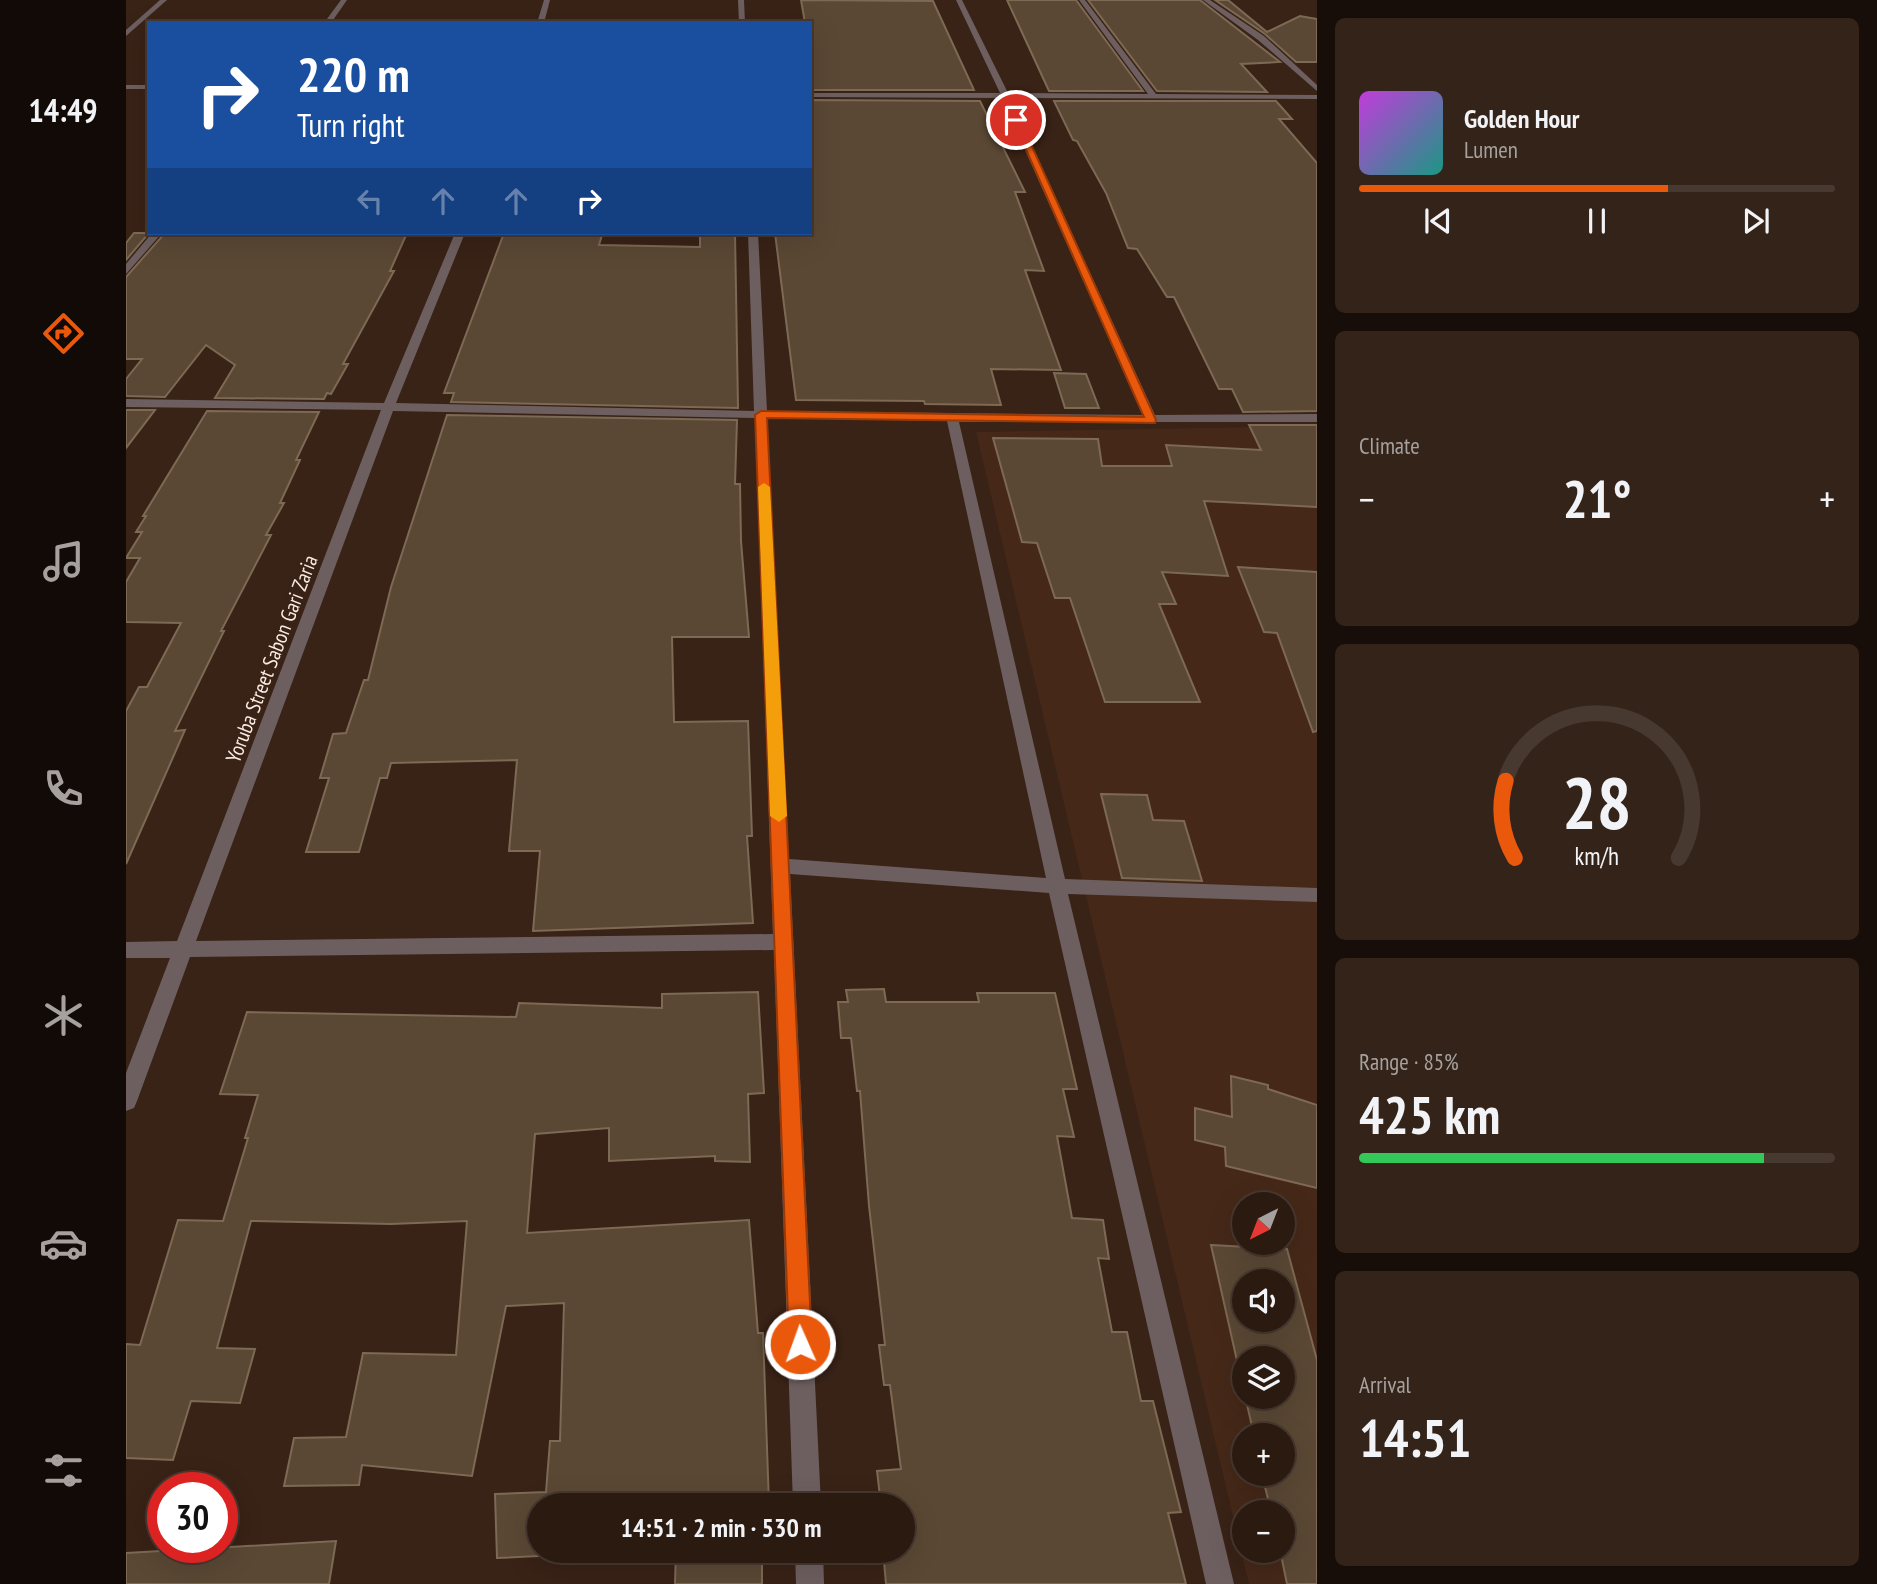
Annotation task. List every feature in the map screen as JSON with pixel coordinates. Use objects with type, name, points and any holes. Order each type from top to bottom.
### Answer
[{"type":"street","points":[[126,33],[164,0]]},
{"type":"street","points":[[328,21],[344,0]]},
{"type":"street","points":[[541,21],[547,0]]},
{"type":"street","points":[[741,0],[742,21]]},
{"type":"street","points":[[958,0],[1005,95],[1151,420]]},
{"type":"street","points":[[1082,0],[1153,95]]},
{"type":"street","points":[[1206,0],[1261,38],[1317,89]]},
{"type":"street","points":[[126,87],[147,87]]},
{"type":"street","points":[[812,95],[1317,97]]},
{"type":"street","points":[[126,271],[155,235]]},
{"type":"street","name":"Yoruba Street Sabon Gari Zaria","points":[[126,1101],[389,405],[459,235]]},
{"type":"street","points":[[753,235],[807,1493]]},
{"type":"street","points":[[126,403],[389,405],[761,415],[1151,420],[1317,418]]},
{"type":"street","points":[[952,417],[1057,886],[1220,1584]]},
{"type":"street","points":[[781,866],[1057,886],[1317,895]]},
{"type":"street","points":[[126,950],[186,947],[784,942]]},
{"type":"street","points":[[809,1563],[810,1584]]},
{"type":"shaded area","points":[[1317,426],[1317,1584],[1249,1584],[1244,1563],[1295,1563],[1295,1500],[1232,1500],[1232,1512],[976,432]]},
{"type":"building","points":[[801,0],[933,1],[974,90],[812,90],[812,21],[805,21]]},
{"type":"building","points":[[1007,0],[1076,0],[1143,91],[1049,91]]},
{"type":"building","points":[[1088,0],[1200,0],[1280,62],[1241,64],[1267,92],[1157,91]]},
{"type":"building","points":[[1215,0],[1228,0],[1267,32],[1300,16],[1317,19],[1317,62],[1296,62],[1265,34]]},
{"type":"building","points":[[812,100],[980,101],[1025,192],[1015,192],[1044,271],[1025,270],[1061,370],[991,369],[1001,405],[925,404],[924,401],[796,400],[775,235],[812,235]]},
{"type":"building","points":[[1054,101],[1276,101],[1292,119],[1279,119],[1317,163],[1317,411],[1243,412],[1232,389],[1219,389],[1174,297],[1167,297],[1137,249],[1128,248],[1106,193],[1077,141],[1073,140]]},
{"type":"building","points":[[134,233],[147,233],[126,260],[126,243]]},
{"type":"building","points":[[163,235],[406,235],[390,271],[394,271],[343,364],[348,364],[331,394],[327,393],[324,399],[215,398],[235,365],[206,345],[165,397],[126,396],[126,379],[142,359],[126,359],[126,277]]},
{"type":"building","points":[[503,235],[602,235],[599,245],[700,247],[700,235],[735,235],[738,408],[451,402],[454,393],[444,393]]},
{"type":"building","points":[[1054,373],[1086,374],[1099,408],[1065,408]]},
{"type":"building","points":[[126,410],[155,410],[126,448]]},
{"type":"building","points":[[207,411],[319,412],[296,460],[300,460],[280,503],[284,503],[266,535],[271,535],[221,631],[224,631],[175,731],[185,730],[126,864],[126,711],[139,687],[147,687],[181,623],[126,622],[126,582],[140,558],[126,558],[142,532],[136,532],[146,516],[143,516]]},
{"type":"building","points":[[447,415],[737,420],[735,484],[740,484],[741,541],[749,637],[672,637],[674,722],[748,721],[752,836],[747,836],[753,923],[533,931],[540,851],[509,851],[517,760],[391,763],[387,778],[380,778],[359,852],[306,852],[329,778],[320,778],[333,734],[346,733],[364,680],[368,680],[391,587]]},
{"type":"building","points":[[1249,425],[1317,425],[1317,507],[1204,501],[1228,576],[1162,572],[1176,604],[1159,604],[1200,702],[1105,702],[1070,598],[1055,598],[1037,543],[1022,542],[993,438],[1098,439],[1102,466],[1172,466],[1166,445],[1261,450]]},
{"type":"building","points":[[1238,567],[1317,572],[1317,731],[1313,732],[1277,633],[1264,632]]},
{"type":"building","points":[[1101,794],[1147,795],[1153,820],[1184,821],[1202,881],[1122,878]]},
{"type":"building","points":[[884,989],[886,1002],[979,1002],[977,993],[1055,993],[1077,1089],[1063,1089],[1074,1137],[1057,1136],[1072,1218],[1103,1220],[1109,1259],[1098,1258],[1112,1332],[1127,1332],[1141,1401],[1153,1401],[1181,1512],[1168,1513],[1186,1584],[886,1584],[884,1563],[915,1563],[915,1493],[880,1493],[877,1471],[901,1469],[890,1385],[884,1385],[879,1345],[885,1345],[869,1206],[860,1091],[857,1091],[851,1038],[841,1038],[838,1002],[848,1002],[846,990]]},
{"type":"building","points":[[758,992],[764,1093],[748,1094],[750,1162],[715,1161],[715,1156],[609,1161],[609,1128],[535,1134],[527,1233],[749,1220],[758,1333],[763,1333],[769,1493],[527,1493],[527,1557],[497,1558],[495,1494],[546,1492],[550,1441],[560,1441],[564,1303],[506,1306],[472,1476],[362,1465],[359,1485],[284,1486],[294,1438],[346,1437],[363,1353],[456,1355],[467,1221],[391,1224],[251,1221],[217,1348],[255,1349],[240,1403],[191,1401],[173,1460],[126,1458],[126,1344],[140,1345],[178,1220],[223,1221],[248,1138],[245,1138],[258,1095],[220,1094],[247,1012],[516,1017],[519,1003],[662,1008],[662,994]]},
{"type":"building","points":[[1231,1076],[1268,1085],[1268,1089],[1317,1105],[1317,1188],[1226,1166],[1225,1147],[1195,1140],[1195,1108],[1232,1117]]},
{"type":"building","points":[[1211,1245],[1232,1246],[1232,1255],[1289,1255],[1292,1269],[1232,1269],[1232,1332],[1295,1332],[1295,1279],[1317,1360],[1317,1584],[1287,1584],[1283,1563],[1295,1563],[1295,1500],[1268,1500],[1265,1486],[1295,1486],[1295,1423],[1251,1423],[1248,1409],[1295,1409],[1295,1346],[1234,1346]]},
{"type":"building","points":[[336,1541],[329,1584],[126,1584],[126,1553],[147,1552],[147,1563],[238,1563],[238,1547]]},
{"type":"building","points":[[676,1563],[762,1563],[762,1584],[675,1584]]},
{"type":"slow traffic","points":[[764,487],[779,816]]},
{"type":"route","points":[[800,1344],[761,415],[1151,420],[1016,120]]}]
